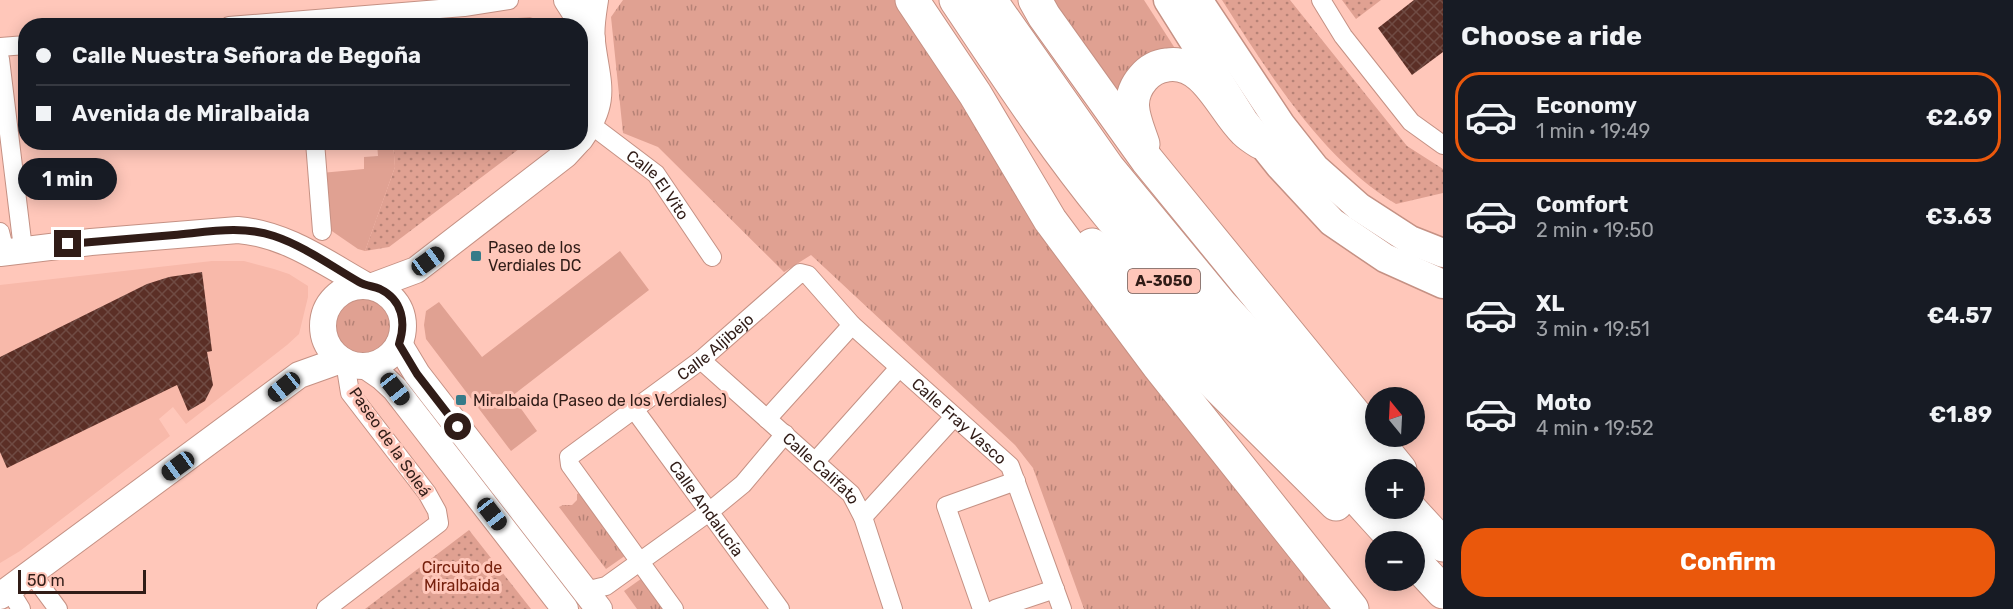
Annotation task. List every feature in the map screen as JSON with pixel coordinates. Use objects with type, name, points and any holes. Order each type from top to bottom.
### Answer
[{"type":"highway","points":[[912,0],[975,94],[1050,220],[1158,365],[1352,609]]},
{"type":"highway","name":"A-3050","points":[[956,0],[1040,125],[1108,213],[1230,359],[1387,531]]},
{"type":"highway","name":"A-3050","points":[[990,0],[1108,168],[1222,306],[1365,461]]},
{"type":"highway","points":[[1035,0],[1148,160],[1392,459]]},
{"type":"highway","points":[[1148,160],[1132,108],[1134,92],[1147,74],[1165,65],[1184,66],[1203,77],[1246,132],[1260,142]]},
{"type":"highway","points":[[975,94],[1089,241],[1207,376],[1301,472],[1365,532]]},
{"type":"highway","points":[[1425,500],[1443,521]]},
{"type":"highway","points":[[1419,519],[1443,545]]},
{"type":"highway","points":[[1425,573],[1443,592]]},
{"type":"highway","points":[[1425,587],[1443,602]]},
{"type":"main road","points":[[1168,0],[1244,121],[1332,222],[1384,258],[1443,284]]},
{"type":"main road","points":[[1198,0],[1281,125],[1315,168],[1359,207],[1401,235],[1443,253]]},
{"type":"street","points":[[347,18],[464,7],[509,0]]},
{"type":"street","points":[[567,0],[578,18]]},
{"type":"street","points":[[588,126],[596,111],[599,97],[599,81],[591,39],[595,0]]},
{"type":"street","points":[[1320,0],[1343,36],[1411,122],[1443,145]]},
{"type":"street","points":[[588,34],[591,39]]},
{"type":"street","points":[[0,47],[18,46]]},
{"type":"street","points":[[0,59],[7,246],[238,230],[273,236],[308,252],[369,286],[384,291],[399,307],[403,319],[403,332],[399,344],[391,355],[385,359],[351,363],[299,375],[32,574],[10,599]]},
{"type":"street","name":"Calle El Vito","points":[[588,138],[656,174],[712,257]]},
{"type":"street","points":[[316,150],[322,231]]},
{"type":"street","points":[[299,375],[314,347],[325,316],[343,290],[354,286],[369,286],[416,270],[570,150]]},
{"type":"street","points":[[308,252],[318,269],[326,291],[324,339],[331,351],[382,377],[395,389],[565,609]]},
{"type":"street","points":[[399,307],[416,270]]},
{"type":"street","name":"Calle Fray Vasco","points":[[800,273],[808,275],[852,325],[1010,466],[1062,609]]},
{"type":"street","name":"Calle Aljibejo","points":[[640,562],[570,465],[569,457],[701,360],[800,273]]},
{"type":"street","points":[[767,419],[852,325]]},
{"type":"street","points":[[399,344],[417,374],[592,600],[606,586],[709,512],[743,484],[785,434]]},
{"type":"street","name":"Calle Califato","points":[[701,360],[851,494],[863,517],[893,609]]},
{"type":"street","name":"Paseo de la Soleá","points":[[326,609],[439,523],[437,511],[427,493],[350,393],[351,363]]},
{"type":"street","points":[[815,462],[899,368]]},
{"type":"street","name":"Calle Andalucía","points":[[634,409],[780,609]]},
{"type":"street","points":[[863,517],[954,417]]},
{"type":"street","points":[[982,609],[946,506],[1016,481]]},
{"type":"street","points":[[640,562],[674,609]]},
{"type":"street","points":[[32,574],[58,609]]},
{"type":"street","points":[[995,609],[1055,589]]},
{"type":"shaded area","points":[[212,261],[244,261],[289,274],[308,286],[308,297],[299,334],[186,424],[173,407],[159,419],[170,436],[20,551],[0,563],[0,285]]},
{"type":"green space","points":[[623,0],[895,0],[909,16],[1337,609],[1084,609],[1033,468],[1015,445],[811,255],[784,272],[658,147],[623,133],[611,17]]},
{"type":"green space","points":[[1050,0],[1144,0],[1176,50],[1117,92]]},
{"type":"green space","points":[[1222,0],[1290,0],[1407,146],[1443,169],[1443,193],[1396,204],[1369,186],[1344,164],[1298,112]]},
{"type":"green space","points":[[1342,0],[1381,0],[1356,19]]},
{"type":"green space","points":[[378,150],[394,150],[395,167],[365,251],[358,249],[326,227],[321,173],[364,169],[364,157],[378,156]]},
{"type":"green space","points":[[394,150],[518,150],[389,247],[365,251],[395,167]]},
{"type":"green space","points":[[620,251],[649,290],[512,396],[537,431],[511,451],[426,339],[424,325],[426,311],[439,302],[482,357]]},
{"type":"green space","points":[[363,297],[374,299],[383,305],[389,314],[391,325],[389,336],[383,345],[374,351],[363,353],[352,351],[343,345],[337,336],[335,325],[337,314],[343,305],[352,299]]},
{"type":"green space","points":[[583,491],[629,553],[606,569],[559,507],[572,505],[577,500],[577,494]]},
{"type":"green space","name":"Circuito de Miralbaida","points":[[469,530],[531,609],[365,609]]},
{"type":"green space","points":[[645,576],[669,609],[637,609],[624,591]]},
{"type":"building","points":[[1414,0],[1443,0],[1443,52],[1412,75],[1378,28]]},
{"type":"building","points":[[202,272],[212,351],[207,352],[213,385],[205,401],[188,411],[177,385],[7,468],[0,452],[0,357],[147,284],[169,277]]},
{"type":"place","name":"Paseo de los Verdiales DC","points":[[476,256]]},
{"type":"place","name":"Miralbaida (Paseo de los Verdiales)","points":[[461,400]]},
{"type":"route","points":[[68,244],[238,230],[256,231],[295,245],[365,285],[384,291],[392,298],[399,307],[403,319],[403,332],[399,344],[417,374],[458,427]]}]
